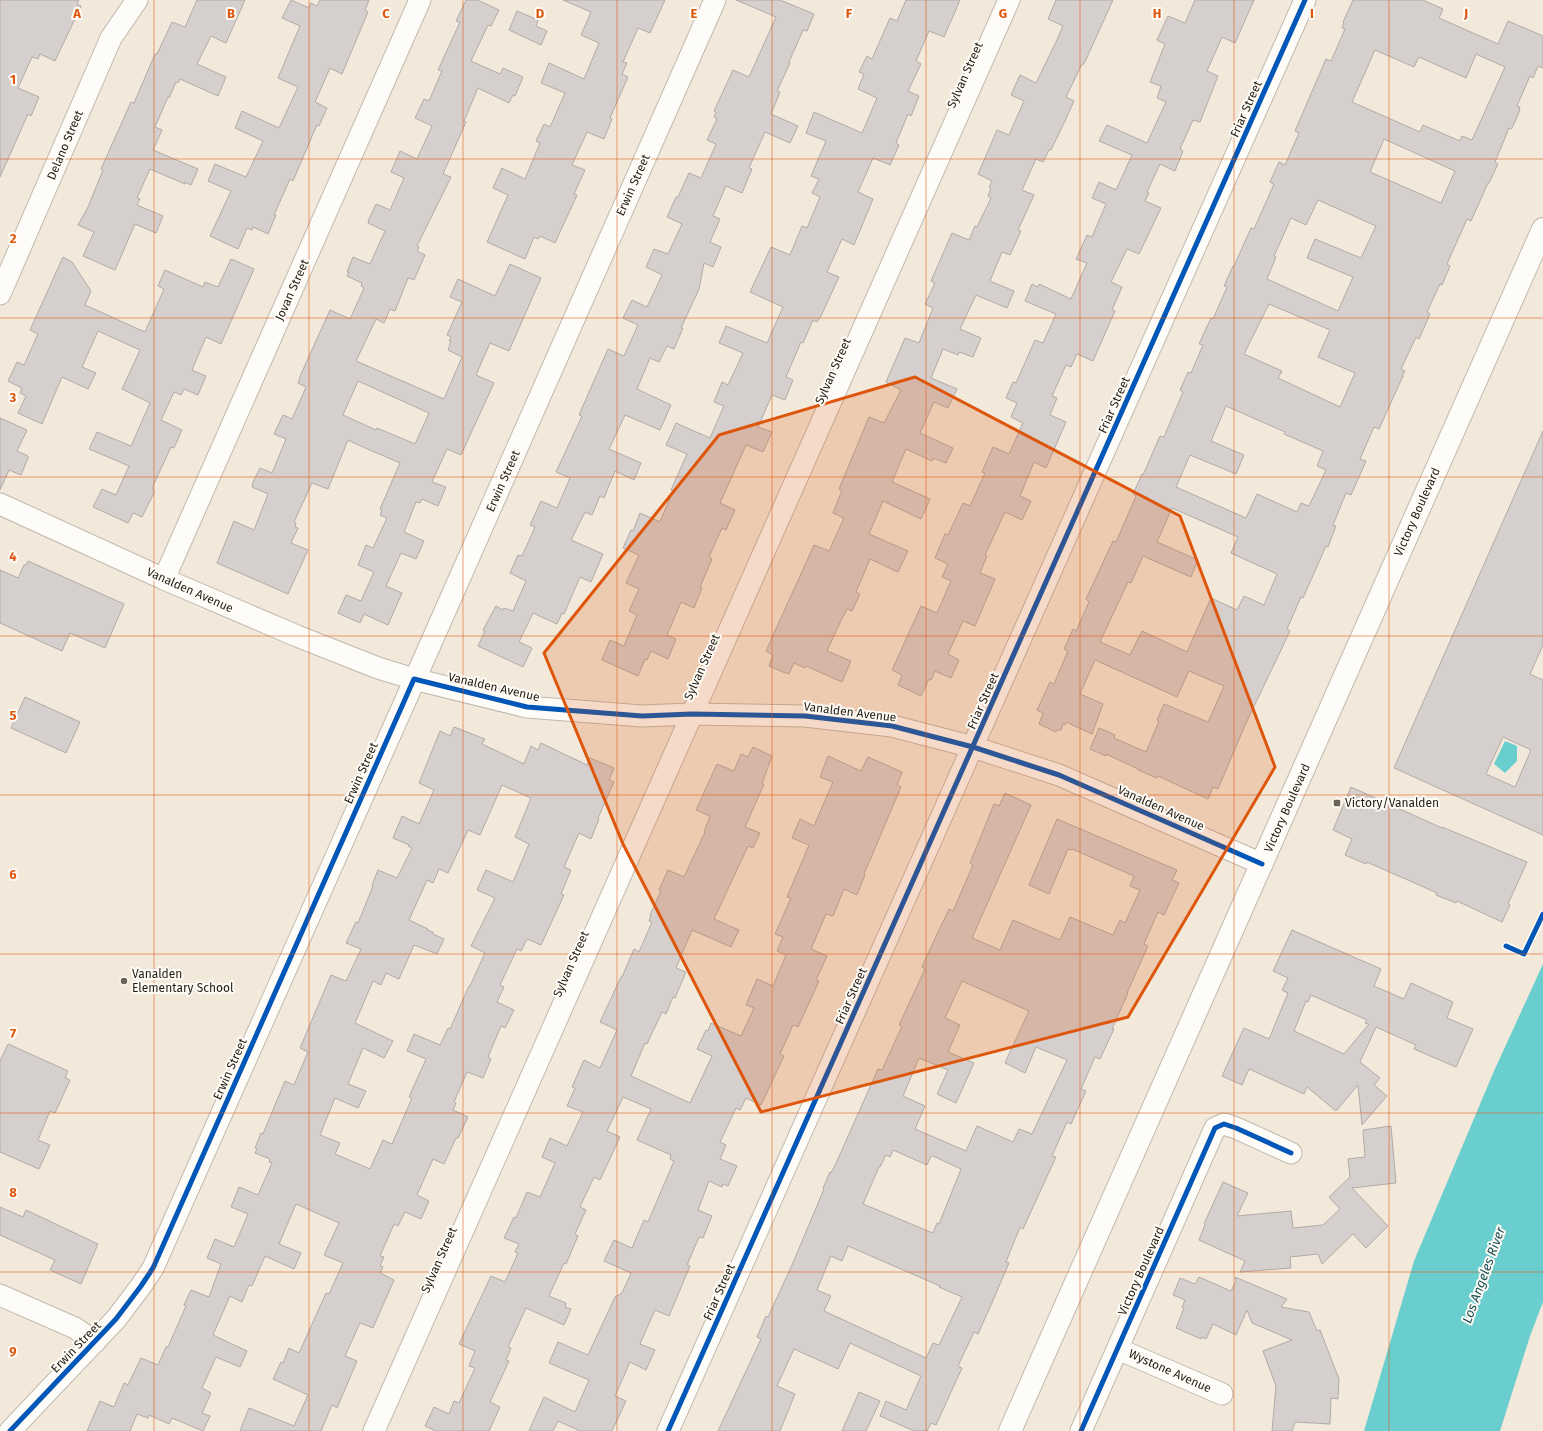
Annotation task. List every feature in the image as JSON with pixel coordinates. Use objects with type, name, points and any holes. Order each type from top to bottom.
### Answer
[{"type":"main road","name":"Victory Boulevard","points":[[1010,1431],[1543,229]]},
{"type":"street","name":"Delano Street","points":[[0,294],[111,38],[137,0]]},
{"type":"street","name":"Jovan Street","points":[[164,579],[420,0]]},
{"type":"street","name":"Erwin Street","points":[[10,1431],[124,1310],[153,1268],[715,0]]},
{"type":"street","name":"Sylvan Street","points":[[374,1431],[1009,0]]},
{"type":"street","name":"Friar Street","points":[[668,1431],[1305,0]]},
{"type":"street","name":"Vanalden Avenue","points":[[0,504],[164,579],[297,636],[378,668],[414,679],[528,707],[642,716],[692,714],[805,716],[892,726],[973,747],[1059,775],[1262,864]]},
{"type":"street","name":"Victory Boulevard","points":[[1081,1431],[1215,1128],[1224,1124],[1291,1153]]},
{"type":"street","points":[[0,1294],[75,1328],[95,1342]]},
{"type":"street","name":"Wystone Avenue","points":[[1118,1349],[1222,1394]]},
{"type":"highlighted area","points":[[915,377],[1180,516],[1275,767],[1128,1017],[761,1112],[623,844],[544,653],[719,435]]},
{"type":"water","points":[[1505,741],[1517,746],[1517,761],[1505,773],[1494,764]]},
{"type":"water","name":"Los Angeles River","points":[[1543,964],[1543,1302],[1530,1336],[1500,1431],[1364,1431],[1414,1261],[1494,1071]]},
{"type":"building","points":[[0,0],[79,0],[77,4],[81,6],[55,61],[40,54],[38,59],[32,57],[18,88],[39,97],[31,116],[28,114],[0,177]]},
{"type":"building","points":[[197,0],[245,0],[226,43],[211,36],[197,64],[226,77],[218,96],[180,79],[178,83],[176,82],[155,127],[162,130],[153,150],[198,169],[191,185],[185,182],[185,184],[150,169],[137,198],[140,199],[137,205],[163,216],[156,233],[135,224],[115,270],[83,256],[94,232],[78,225],[88,207],[103,170],[101,169],[131,102],[134,103],[155,54],[157,54],[172,22],[185,27]]},
{"type":"building","points":[[291,0],[309,8],[311,3],[317,6],[320,0],[369,0],[365,10],[368,12],[342,74],[330,68],[315,102],[327,108],[319,126],[317,125],[293,181],[290,179],[274,215],[276,215],[268,234],[253,227],[252,230],[247,228],[238,249],[210,236],[231,191],[208,181],[215,164],[246,177],[263,141],[235,128],[242,111],[279,128],[298,87],[278,78],[300,26],[282,18]]},
{"type":"building","points":[[466,0],[478,0],[499,10],[491,26],[488,25],[471,61],[500,74],[503,68],[523,77],[515,96],[513,95],[509,103],[478,88],[464,121],[466,122],[443,174],[451,177],[417,246],[419,247],[417,251],[425,255],[414,280],[408,278],[395,311],[390,309],[384,323],[376,319],[356,361],[444,399],[462,357],[448,350],[451,337],[447,335],[462,302],[450,297],[458,279],[495,296],[510,264],[541,278],[509,351],[490,343],[476,375],[494,383],[461,455],[447,449],[432,482],[446,487],[438,506],[422,499],[420,503],[416,502],[404,532],[424,541],[416,559],[401,553],[386,586],[402,593],[388,625],[364,614],[360,623],[338,613],[346,595],[361,601],[374,572],[358,565],[366,545],[373,548],[387,518],[380,515],[382,510],[380,509],[400,463],[348,440],[328,489],[312,483],[294,522],[296,523],[295,527],[298,528],[291,543],[308,550],[288,594],[217,563],[234,521],[254,530],[268,494],[252,487],[253,482],[260,468],[272,473],[286,439],[274,434],[283,415],[292,419],[306,387],[298,383],[301,374],[330,310],[350,319],[364,288],[361,286],[362,283],[347,276],[349,272],[347,272],[353,257],[370,264],[385,231],[368,223],[369,219],[376,204],[390,210],[404,178],[391,172],[400,151],[417,159],[432,126],[415,118],[424,99],[429,101],[442,71],[438,70],[460,22],[456,21]],"holes":[[[358,381],[429,413],[415,444],[377,428],[376,430],[343,415]]]},
{"type":"building","points":[[563,0],[665,0],[650,33],[638,28],[623,62],[627,63],[622,74],[628,77],[610,118],[612,119],[604,139],[587,132],[572,165],[585,170],[574,194],[577,195],[555,243],[540,236],[538,239],[534,237],[525,259],[487,242],[508,195],[493,188],[502,168],[525,179],[540,143],[536,141],[544,124],[550,127],[565,93],[541,83],[549,63],[584,79],[599,43],[581,35],[591,12]]},
{"type":"building","points":[[736,0],[780,0],[814,14],[807,31],[803,30],[789,62],[790,63],[777,91],[780,92],[771,114],[798,126],[790,143],[765,132],[749,168],[752,169],[742,193],[726,186],[713,216],[720,219],[710,242],[721,247],[713,267],[704,263],[699,289],[681,328],[683,328],[674,349],[667,346],[659,362],[650,358],[637,389],[671,405],[660,430],[625,415],[609,449],[641,463],[634,480],[615,471],[604,498],[600,496],[592,515],[585,512],[571,540],[603,554],[591,582],[580,577],[564,614],[562,613],[557,624],[533,613],[519,642],[532,648],[523,667],[478,646],[485,631],[483,630],[496,606],[503,610],[504,608],[513,611],[526,581],[510,573],[518,555],[522,556],[535,527],[530,525],[541,501],[557,508],[570,478],[556,472],[582,416],[579,415],[608,349],[624,356],[638,325],[623,318],[632,300],[647,307],[662,275],[646,267],[654,249],[668,254],[682,224],[667,217],[689,173],[701,178],[716,144],[707,140],[717,119],[714,117],[716,112],[714,111],[733,70],[749,77],[776,17]]},
{"type":"building","points":[[906,0],[960,0],[944,37],[929,31],[916,61],[921,64],[908,91],[919,96],[911,116],[908,114],[896,143],[899,145],[890,165],[873,158],[858,192],[873,199],[854,245],[842,239],[827,272],[839,277],[821,316],[817,322],[813,320],[803,343],[801,342],[786,377],[793,380],[785,400],[772,395],[758,427],[772,432],[763,452],[746,445],[720,503],[735,510],[726,530],[722,528],[709,557],[712,559],[700,587],[702,588],[694,608],[681,602],[667,635],[676,639],[668,659],[651,651],[647,660],[645,659],[638,676],[602,660],[610,640],[624,646],[637,615],[629,611],[639,589],[626,583],[639,555],[623,548],[631,530],[633,531],[640,513],[660,522],[673,491],[671,490],[687,454],[666,445],[676,423],[710,438],[724,406],[714,402],[722,382],[728,385],[743,353],[719,343],[726,326],[767,343],[783,307],[750,292],[771,247],[790,255],[802,226],[807,228],[820,197],[812,193],[819,179],[811,176],[826,141],[806,133],[814,112],[862,133],[877,98],[858,89],[864,74],[859,72],[867,56],[872,59],[890,18],[897,21]]},
{"type":"building","points":[[1056,0],[1113,0],[1084,64],[1082,64],[1066,97],[1074,101],[1065,121],[1051,150],[1049,150],[1043,162],[1036,159],[1022,190],[1034,195],[1018,230],[1021,231],[1010,255],[1002,252],[990,281],[1014,291],[1007,308],[976,295],[960,329],[981,338],[973,357],[959,352],[958,355],[943,349],[931,378],[957,389],[948,408],[934,402],[920,433],[953,448],[946,463],[933,458],[932,461],[906,449],[892,482],[930,499],[921,519],[883,501],[869,534],[908,551],[898,572],[870,559],[856,592],[860,594],[852,611],[847,609],[844,614],[827,651],[851,661],[842,682],[806,666],[805,668],[794,663],[789,674],[783,672],[769,666],[773,655],[766,651],[814,545],[829,551],[844,518],[833,513],[842,490],[839,489],[869,417],[884,423],[901,390],[886,382],[905,338],[919,343],[933,308],[925,304],[935,283],[931,281],[952,233],[969,240],[991,198],[988,196],[991,188],[989,187],[992,181],[978,174],[997,130],[1009,135],[1024,101],[1011,95],[1020,75],[1036,83],[1056,42],[1063,26],[1048,19]]},
{"type":"building","points":[[1195,0],[1254,0],[1235,43],[1222,37],[1207,71],[1218,76],[1200,122],[1193,120],[1180,149],[1183,151],[1175,171],[1160,164],[1147,192],[1149,193],[1145,201],[1161,208],[1139,254],[1127,249],[1111,282],[1122,287],[1112,310],[1115,311],[1093,361],[1077,354],[1071,367],[1066,365],[1052,396],[1057,398],[1050,415],[1066,422],[1046,468],[1034,462],[1020,496],[1031,501],[1022,520],[1005,512],[985,555],[987,556],[980,573],[995,579],[975,626],[963,621],[948,654],[959,660],[951,678],[935,671],[931,680],[929,679],[921,696],[898,685],[902,675],[892,670],[921,606],[937,613],[951,581],[942,577],[948,564],[935,558],[945,534],[948,535],[963,503],[970,506],[985,473],[982,472],[993,447],[1009,454],[1023,423],[1011,417],[1017,403],[1006,398],[1013,382],[1016,383],[1035,340],[1043,343],[1056,314],[1025,301],[1032,284],[1038,287],[1039,284],[1071,299],[1087,263],[1076,259],[1087,235],[1092,237],[1106,204],[1092,198],[1099,182],[1116,190],[1132,155],[1099,141],[1107,125],[1147,143],[1166,102],[1157,98],[1161,86],[1150,82],[1165,44],[1157,40],[1168,16],[1185,23]]},
{"type":"building","points":[[1353,0],[1423,0],[1443,9],[1439,18],[1498,44],[1508,21],[1543,36],[1543,68],[1538,66],[1533,78],[1530,76],[1517,106],[1520,107],[1520,110],[1513,126],[1511,129],[1509,128],[1495,162],[1498,164],[1471,221],[1467,219],[1447,264],[1450,266],[1442,285],[1440,284],[1427,312],[1430,314],[1419,339],[1416,337],[1401,369],[1405,371],[1403,376],[1379,429],[1374,427],[1360,459],[1366,461],[1351,495],[1346,493],[1333,525],[1336,526],[1328,547],[1326,546],[1303,598],[1301,597],[1287,629],[1290,631],[1246,723],[1218,789],[1213,787],[1208,799],[1158,776],[1157,778],[1106,754],[1106,756],[1090,749],[1099,728],[1115,735],[1114,738],[1146,752],[1159,721],[1157,720],[1164,704],[1208,722],[1224,686],[1189,671],[1177,697],[1095,660],[1080,694],[1103,704],[1092,734],[1066,722],[1065,725],[1063,724],[1061,730],[1057,730],[1056,732],[1039,724],[1043,713],[1037,710],[1050,682],[1054,684],[1068,651],[1064,649],[1073,629],[1076,631],[1089,602],[1086,599],[1113,541],[1116,542],[1136,496],[1133,494],[1160,436],[1164,437],[1183,392],[1180,390],[1188,372],[1191,373],[1203,345],[1199,344],[1211,318],[1213,319],[1227,287],[1224,286],[1251,228],[1254,229],[1274,184],[1270,182],[1279,162],[1285,165],[1299,133],[1295,131],[1326,59],[1331,61],[1345,29],[1342,28],[1343,22]],"holes":[[[1375,50],[1414,67],[1419,57],[1466,78],[1476,54],[1505,67],[1472,140],[1462,136],[1460,141],[1423,125],[1420,132],[1352,102]],[[1384,139],[1455,171],[1441,203],[1370,172]],[[1318,200],[1376,226],[1361,258],[1315,239],[1307,258],[1353,277],[1338,311],[1267,279],[1276,257],[1274,256],[1291,218],[1306,225]],[[1269,304],[1330,330],[1318,357],[1355,373],[1340,407],[1278,378],[1282,371],[1244,354]],[[1226,406],[1285,432],[1284,434],[1323,451],[1317,466],[1326,470],[1309,506],[1301,503],[1297,512],[1257,494],[1246,518],[1176,487],[1190,455],[1236,474],[1244,455],[1211,441]],[[1172,508],[1238,537],[1231,553],[1277,574],[1264,605],[1244,596],[1237,610],[1211,598],[1187,652],[1142,631],[1130,655],[1100,642],[1128,582],[1131,583],[1143,556],[1191,577],[1198,560],[1157,542]]]},
{"type":"building","points":[[517,11],[538,20],[536,26],[547,31],[541,45],[509,30]]},
{"type":"building","points":[[63,257],[72,262],[91,291],[85,305],[145,332],[164,289],[158,286],[165,270],[203,287],[205,282],[218,287],[231,259],[254,269],[221,344],[206,337],[192,370],[206,376],[198,395],[184,389],[181,395],[174,392],[161,420],[182,430],[174,448],[171,447],[153,486],[154,493],[142,517],[133,513],[128,523],[93,507],[102,489],[116,495],[129,466],[89,449],[97,432],[131,446],[150,403],[122,389],[140,350],[98,331],[82,367],[96,373],[88,389],[62,377],[42,424],[18,413],[26,396],[20,393],[22,388],[8,381],[17,362],[24,365],[38,334],[30,330]]},
{"type":"building","points":[[0,418],[27,430],[17,451],[28,456],[28,458],[21,475],[9,470],[0,490]]},
{"type":"building","points":[[1543,431],[1543,645],[1530,674],[1543,680],[1543,835],[1394,768]],"holes":[[[1503,737],[1531,750],[1515,787],[1486,774]]]},
{"type":"building","points":[[28,561],[124,604],[105,648],[70,633],[62,651],[0,623],[0,570],[18,578],[24,565],[26,565]]},
{"type":"building","points":[[25,697],[80,722],[66,753],[11,728]]},
{"type":"building","points":[[454,727],[485,739],[482,744],[524,764],[531,746],[538,750],[541,743],[587,765],[590,758],[614,768],[609,780],[614,782],[598,818],[599,819],[591,839],[579,833],[564,867],[571,870],[561,894],[564,895],[541,945],[527,939],[521,951],[517,949],[500,985],[504,987],[497,1002],[514,1010],[505,1028],[501,1026],[488,1057],[491,1059],[483,1078],[467,1072],[454,1102],[456,1103],[453,1110],[468,1117],[444,1164],[433,1159],[417,1195],[429,1201],[421,1219],[405,1212],[398,1226],[394,1224],[380,1256],[384,1257],[380,1266],[383,1267],[380,1273],[394,1280],[373,1328],[360,1323],[345,1356],[357,1361],[337,1408],[332,1405],[321,1431],[240,1431],[249,1408],[294,1426],[308,1395],[273,1379],[281,1362],[283,1363],[289,1348],[299,1353],[326,1293],[329,1294],[343,1263],[324,1255],[339,1223],[296,1204],[279,1244],[301,1253],[294,1269],[265,1256],[252,1286],[249,1285],[242,1302],[230,1296],[213,1335],[247,1351],[240,1367],[216,1357],[202,1388],[211,1393],[202,1413],[210,1416],[203,1431],[172,1418],[169,1424],[149,1415],[148,1418],[137,1414],[130,1431],[87,1431],[100,1401],[114,1407],[124,1383],[128,1385],[141,1358],[158,1365],[166,1347],[168,1347],[186,1306],[184,1305],[191,1290],[209,1297],[221,1264],[207,1258],[215,1239],[234,1247],[248,1214],[231,1207],[239,1187],[258,1195],[272,1163],[269,1162],[270,1159],[255,1153],[257,1149],[255,1148],[261,1133],[263,1134],[285,1081],[294,1085],[308,1052],[300,1048],[331,975],[346,981],[361,949],[346,943],[356,922],[358,923],[378,870],[397,878],[412,848],[408,846],[409,845],[393,838],[402,816],[419,824],[434,790],[419,783],[440,731],[450,736]],"holes":[[[502,785],[531,798],[515,837],[529,844],[513,882],[486,870],[477,890],[495,898],[471,946],[485,953],[450,1029],[448,1028],[440,1045],[414,1034],[407,1051],[426,1059],[409,1097],[412,1098],[392,1144],[383,1140],[370,1169],[335,1154],[340,1143],[320,1135],[335,1098],[358,1108],[366,1091],[348,1084],[363,1048],[384,1058],[393,1041],[355,1023],[373,981],[381,985],[386,973],[399,979],[414,945],[437,954],[444,939],[409,920],[427,880],[433,883],[439,869],[448,873],[468,830],[480,835]]]},
{"type":"building","points":[[753,747],[772,756],[762,784],[764,784],[745,827],[760,833],[753,848],[748,846],[714,919],[739,930],[731,947],[692,930],[676,968],[686,972],[675,998],[673,997],[666,1014],[662,1012],[647,1044],[645,1043],[631,1076],[690,1103],[712,1056],[697,1049],[706,1030],[708,1031],[711,1023],[741,1036],[754,1008],[746,1005],[757,979],[773,986],[786,955],[777,951],[783,937],[775,934],[791,898],[787,897],[809,845],[792,838],[800,819],[814,826],[833,782],[820,777],[828,756],[861,771],[868,757],[902,772],[897,785],[901,787],[864,874],[865,875],[857,895],[844,889],[833,916],[826,914],[811,949],[827,956],[816,980],[819,981],[798,1027],[793,1025],[780,1054],[784,1056],[761,1105],[746,1098],[740,1110],[736,1108],[720,1142],[726,1145],[720,1159],[737,1166],[728,1186],[723,1184],[722,1187],[709,1181],[698,1210],[712,1216],[703,1238],[699,1237],[687,1265],[690,1266],[669,1316],[655,1310],[640,1344],[655,1350],[646,1370],[630,1362],[615,1396],[626,1401],[612,1431],[580,1431],[558,1421],[553,1431],[529,1431],[544,1397],[575,1412],[589,1380],[549,1363],[558,1342],[588,1355],[615,1297],[622,1293],[631,1273],[604,1261],[614,1240],[632,1248],[644,1220],[648,1222],[674,1161],[670,1159],[671,1155],[637,1140],[651,1109],[623,1097],[607,1131],[620,1137],[600,1180],[594,1177],[580,1207],[586,1210],[575,1234],[578,1236],[566,1264],[564,1263],[549,1296],[566,1303],[565,1307],[571,1309],[564,1325],[526,1308],[508,1347],[511,1348],[506,1360],[509,1361],[490,1402],[500,1407],[489,1431],[436,1431],[425,1426],[434,1407],[449,1414],[454,1401],[459,1403],[475,1368],[469,1366],[475,1351],[459,1344],[491,1276],[505,1282],[518,1253],[515,1252],[519,1244],[504,1238],[514,1217],[516,1218],[527,1192],[540,1197],[555,1163],[542,1157],[550,1138],[567,1146],[583,1112],[567,1106],[575,1088],[572,1087],[584,1060],[600,1068],[617,1030],[600,1022],[634,949],[639,952],[652,922],[649,921],[650,915],[661,891],[659,890],[668,870],[684,877],[705,832],[710,816],[696,810],[717,764],[734,771],[741,754],[748,757]]},
{"type":"building","points":[[1351,787],[1442,828],[1527,862],[1508,904],[1510,905],[1502,922],[1457,901],[1456,903],[1436,895],[1437,893],[1367,862],[1366,864],[1345,855],[1352,839],[1333,830]]},
{"type":"building","points":[[1005,793],[1031,805],[972,938],[1000,950],[1013,920],[1060,940],[1070,917],[1113,935],[1120,920],[1125,923],[1140,890],[1130,886],[1134,876],[1072,849],[1068,849],[1049,894],[1029,885],[1057,819],[1177,870],[1172,880],[1179,883],[1164,915],[1158,912],[1144,944],[1148,946],[1112,1029],[1114,1029],[1100,1059],[1095,1057],[1081,1089],[1086,1091],[1071,1124],[1067,1122],[1052,1156],[1056,1157],[1023,1229],[1020,1227],[1006,1262],[1009,1263],[978,1334],[974,1332],[958,1366],[962,1368],[936,1425],[931,1423],[927,1431],[914,1431],[880,1416],[886,1401],[906,1410],[921,1376],[850,1343],[838,1369],[794,1349],[777,1386],[795,1394],[780,1431],[718,1431],[761,1339],[757,1337],[792,1265],[830,1172],[831,1173],[837,1161],[878,1069],[882,1070],[902,1026],[899,1025],[925,969],[922,967],[931,947],[949,909],[953,911],[973,865],[970,863],[994,804],[999,806]],"holes":[[[962,981],[1029,1011],[1005,1063],[1025,1073],[1036,1047],[1067,1060],[1032,1134],[1019,1129],[1013,1142],[977,1126],[966,1151],[915,1129],[925,1106],[903,1096],[919,1058],[948,1070],[937,1094],[956,1103],[974,1063],[948,1052],[960,1025],[945,1018]],[[893,1150],[927,1165],[931,1156],[933,1156],[961,1169],[939,1224],[937,1223],[933,1233],[863,1204],[879,1167],[886,1155],[890,1157]],[[848,1246],[962,1297],[939,1345],[933,1343],[926,1358],[824,1311],[831,1296],[817,1290],[831,1256],[842,1261]]]},
{"type":"building","points":[[1292,930],[1381,969],[1374,986],[1404,999],[1411,983],[1453,1002],[1447,1018],[1473,1029],[1456,1067],[1414,1049],[1416,1045],[1376,1027],[1360,1062],[1380,1078],[1374,1085],[1387,1096],[1362,1125],[1358,1085],[1336,1111],[1307,1087],[1304,1094],[1249,1069],[1242,1085],[1222,1076],[1244,1028],[1269,1039],[1288,993],[1282,990],[1288,978],[1273,971]],"holes":[[[1311,995],[1367,1020],[1365,1023],[1369,1024],[1344,1054],[1294,1031],[1306,1001],[1308,1002]]]},
{"type":"building","points":[[8,1044],[68,1071],[65,1078],[70,1080],[55,1113],[50,1111],[38,1140],[50,1145],[39,1169],[0,1152],[0,1061]]},
{"type":"building","points":[[1391,1126],[1396,1183],[1352,1188],[1388,1226],[1366,1248],[1353,1234],[1322,1264],[1318,1254],[1290,1257],[1291,1268],[1240,1272],[1245,1261],[1199,1240],[1205,1225],[1204,1224],[1223,1182],[1248,1193],[1237,1216],[1291,1211],[1293,1228],[1323,1225],[1340,1209],[1329,1197],[1350,1177],[1348,1159],[1365,1157],[1363,1130]]},
{"type":"building","points":[[0,1207],[23,1217],[26,1210],[98,1244],[81,1284],[50,1270],[55,1260],[0,1235]]},
{"type":"building","points":[[1199,1277],[1231,1291],[1236,1281],[1235,1277],[1287,1299],[1281,1307],[1309,1312],[1317,1331],[1320,1330],[1339,1379],[1338,1399],[1331,1398],[1330,1424],[1295,1422],[1292,1431],[1272,1431],[1276,1386],[1263,1351],[1292,1340],[1252,1323],[1247,1310],[1236,1335],[1213,1324],[1206,1339],[1202,1337],[1201,1339],[1176,1328],[1184,1308],[1182,1307],[1185,1300],[1173,1295],[1180,1278],[1195,1284]]},
{"type":"building","points":[[859,1392],[880,1401],[866,1431],[842,1431]]},
{"type":"cycle path","points":[[668,1431],[1305,0]]},
{"type":"cycle path","points":[[10,1431],[116,1319],[153,1268],[414,679],[527,707],[642,716],[692,714],[805,716],[892,726],[973,747],[1059,775],[1262,864]]},
{"type":"cycle path","points":[[1506,946],[1524,954],[1543,914]]},
{"type":"cycle path","points":[[1081,1431],[1215,1128],[1224,1124],[1291,1153]]},
{"type":"place","name":"Victory/Vanalden","points":[[1337,803]]},
{"type":"place","name":"Vanalden Elementary School","points":[[124,981]]}]
